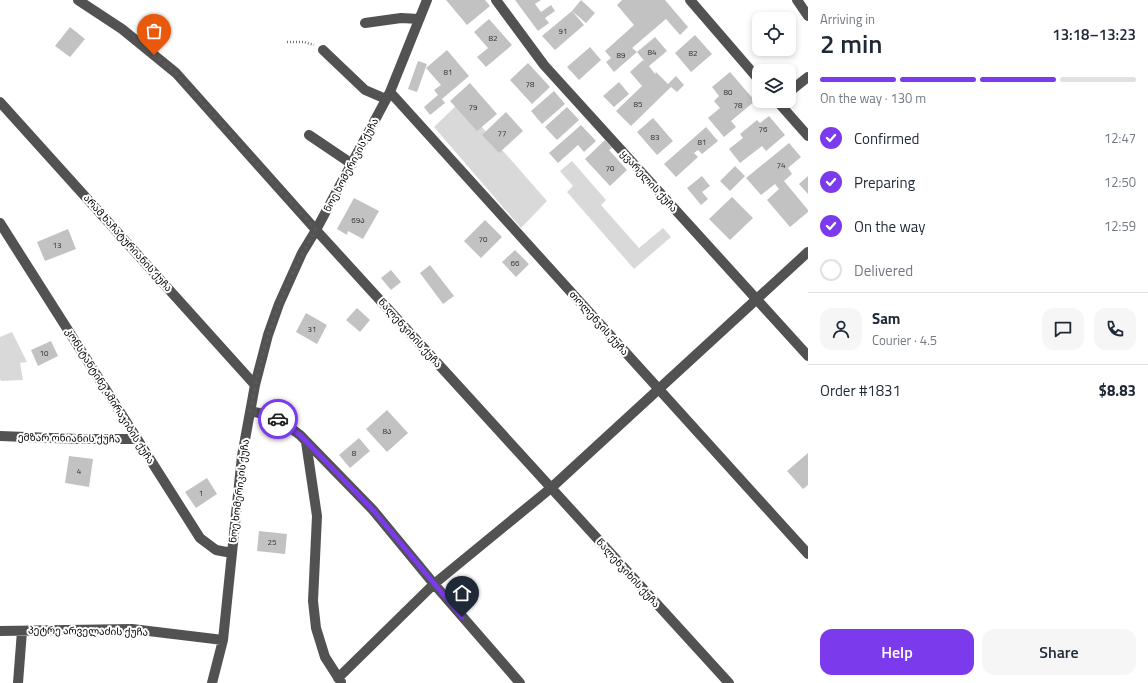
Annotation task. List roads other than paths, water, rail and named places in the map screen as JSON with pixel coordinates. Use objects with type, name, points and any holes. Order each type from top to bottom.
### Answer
[{"type":"street","name":"წალენჯიხის ქუჩა","points":[[78,0],[122,29],[176,73],[316,230],[729,683]]},
{"type":"street","name":"ნოე ხომერიკის ქუჩა","points":[[212,683],[223,640],[242,456],[263,351],[279,304],[302,253],[316,230],[388,96],[427,0]]},
{"type":"street","name":"ყვარელის ქუჩა","points":[[496,0],[544,65],[808,356]]},
{"type":"street","points":[[690,0],[752,72]]},
{"type":"street","points":[[797,0],[808,16]]},
{"type":"street","points":[[365,23],[401,18],[420,19]]},
{"type":"street","points":[[323,50],[365,90],[388,96]]},
{"type":"street","points":[[796,86],[808,77]]},
{"type":"street","name":"თოლენჯის ქუჩა","points":[[388,96],[660,390],[808,554]]},
{"type":"street","name":"არამ ხაჩატურიანის ქუჩა","points":[[0,102],[255,385]]},
{"type":"street","points":[[783,108],[808,136]]},
{"type":"street","points":[[309,135],[352,164]]},
{"type":"street","name":"კონსტანტინე ამირაჯიბის ქუჩა","points":[[0,223],[200,538],[216,550],[232,553]]},
{"type":"street","points":[[306,442],[317,516],[313,601],[316,628],[325,657],[340,680],[434,584],[551,488],[660,390],[808,252]]},
{"type":"street","points":[[250,412],[268,415],[280,420],[300,435],[373,510],[434,584],[520,683]]},
{"type":"street","name":"ემზარ ონიანის ქუჩა","points":[[0,436],[138,440]]},
{"type":"street","name":"პეტრე არველაძის ქუჩა","points":[[0,631],[132,629],[223,640]]},
{"type":"street","points":[[18,683],[22,631]]}]
